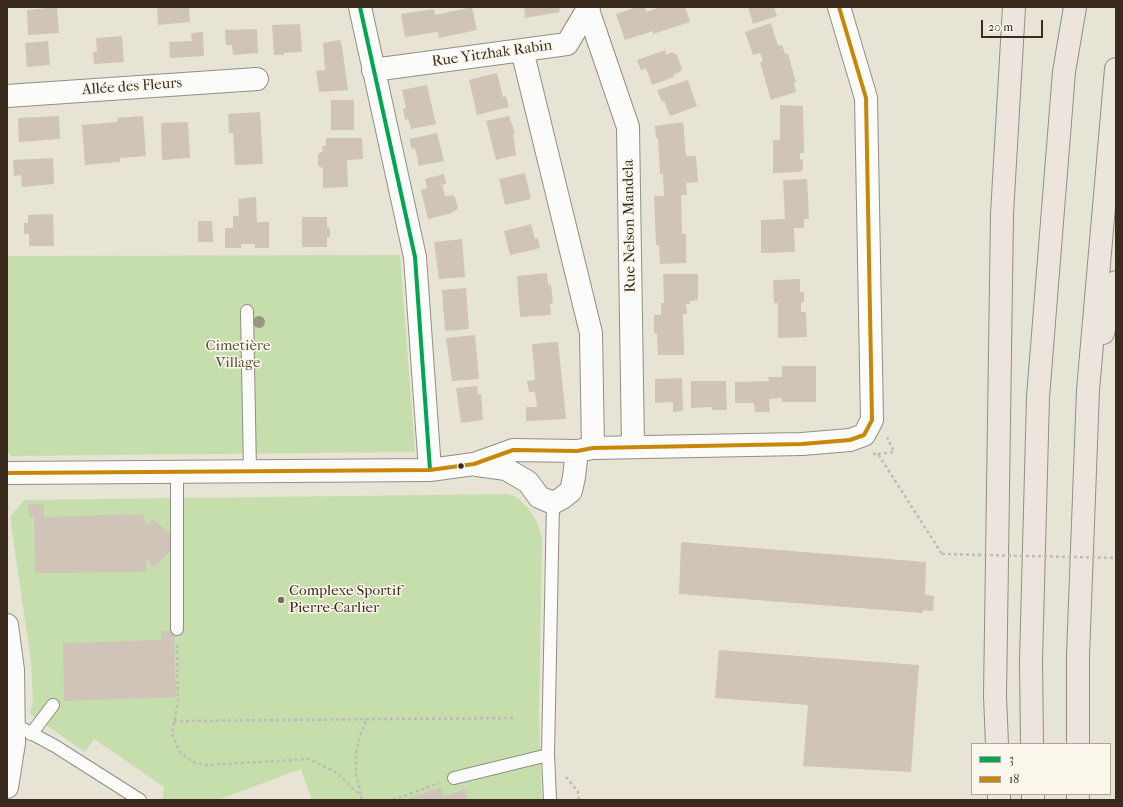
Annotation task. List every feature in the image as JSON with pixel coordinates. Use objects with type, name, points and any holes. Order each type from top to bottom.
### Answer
[{"type":"highway","points":[[997,743],[995,696],[1002,214],[1014,7]]},
{"type":"highway","points":[[1012,48],[1018,7]]},
{"type":"highway","points":[[1032,743],[1031,660],[1038,397],[1064,72],[1075,7]]},
{"type":"highway","points":[[1078,743],[1078,656],[1088,390],[1116,69]]},
{"type":"highway","points":[[1088,390],[1116,282]]},
{"type":"street","points":[[360,7],[414,258],[430,470]]},
{"type":"street","points":[[7,473],[430,470],[474,464],[513,450],[802,444],[850,440],[864,435],[872,420],[866,98],[839,7]]},
{"type":"street","name":"Rue Yitzhak Rabin","points":[[373,70],[567,44],[588,9]]},
{"type":"street","name":"Rue Nelson Mandela","points":[[588,9],[628,127],[633,447]]},
{"type":"street","points":[[474,464],[506,469],[528,482],[539,497],[553,503],[570,491],[585,449],[591,333],[522,50]]},
{"type":"street","name":"Allée des Fleurs","points":[[7,96],[257,79]]},
{"type":"street","points":[[7,625],[22,729],[14,743],[7,787]]},
{"type":"lane","points":[[247,310],[250,471]]},
{"type":"lane","points":[[177,472],[177,629]]},
{"type":"lane","points":[[550,800],[548,755],[553,503]]},
{"type":"lane","points":[[53,705],[22,729],[55,746],[140,800]]},
{"type":"lane","points":[[454,778],[548,755]]},
{"type":"path","points":[[871,454],[894,452]]},
{"type":"path","points":[[878,454],[942,554],[1116,558]]},
{"type":"path","points":[[177,629],[178,702],[172,733],[178,751],[192,762],[207,766],[309,759],[337,773],[361,796]]},
{"type":"path","points":[[174,721],[367,718],[516,718]]},
{"type":"path","points":[[362,800],[356,774],[356,756],[359,738],[367,718]]},
{"type":"path","points":[[393,800],[454,778]]},
{"type":"path","points":[[578,792],[579,800]]},
{"type":"green space","name":"Cimetière Village","points":[[400,255],[415,452],[11,456],[7,451],[7,256]]},
{"type":"green space","name":"Complexe Sportif Pierre-Carlier","points":[[509,494],[518,498],[528,508],[538,524],[542,539],[539,715],[542,800],[312,800],[301,769],[218,800],[164,800],[164,787],[94,739],[85,752],[30,714],[33,700],[31,661],[10,517],[24,500]]},
{"type":"building","points":[[57,7],[59,33],[28,35],[27,10]]},
{"type":"building","points":[[157,7],[189,7],[190,22],[158,25]]},
{"type":"building","points":[[472,7],[477,30],[439,38],[438,32],[405,37],[401,14],[434,9],[435,15]]},
{"type":"building","points":[[524,7],[559,7],[560,12],[525,18]]},
{"type":"building","points":[[637,7],[645,7],[646,12],[661,7],[685,7],[690,22],[653,34],[653,31],[625,40],[616,14]]},
{"type":"building","points":[[748,7],[774,7],[777,16],[753,24]]},
{"type":"building","points":[[771,23],[778,46],[782,45],[785,54],[788,54],[796,82],[794,83],[796,92],[771,100],[760,63],[763,61],[760,53],[753,55],[745,32]]},
{"type":"building","points":[[300,24],[302,52],[274,55],[272,25]]},
{"type":"building","points":[[257,29],[258,53],[233,55],[232,45],[226,45],[225,30]]},
{"type":"building","points":[[203,32],[204,56],[170,58],[169,42],[192,41],[191,33]]},
{"type":"building","points":[[122,36],[124,62],[94,64],[93,52],[97,52],[96,38]]},
{"type":"building","points":[[340,40],[348,90],[319,92],[316,71],[325,70],[323,43]]},
{"type":"building","points":[[48,41],[50,65],[27,67],[25,43]]},
{"type":"building","points":[[665,50],[666,55],[672,52],[677,55],[682,68],[680,72],[673,75],[674,77],[652,85],[646,68],[641,70],[637,60]]},
{"type":"building","points":[[497,73],[503,97],[506,96],[509,107],[477,115],[469,80]]},
{"type":"building","points":[[688,80],[697,106],[670,116],[664,101],[662,102],[657,90]]},
{"type":"building","points":[[427,85],[436,124],[411,129],[408,119],[405,120],[403,109],[406,108],[402,90]]},
{"type":"building","points":[[331,100],[354,100],[354,130],[331,130]]},
{"type":"building","points":[[780,105],[803,106],[804,153],[800,153],[800,159],[803,161],[803,169],[800,172],[773,173],[773,140],[780,140]]},
{"type":"building","points":[[260,112],[263,164],[235,165],[233,133],[229,133],[228,114]]},
{"type":"building","points":[[59,116],[60,139],[19,142],[18,118]]},
{"type":"building","points":[[143,116],[146,156],[120,158],[120,162],[85,165],[82,125],[117,122],[117,118]]},
{"type":"building","points":[[509,116],[515,133],[513,134],[516,155],[496,160],[486,121]]},
{"type":"building","points":[[188,122],[190,158],[162,160],[161,123]]},
{"type":"building","points":[[683,122],[686,156],[696,156],[698,182],[686,183],[687,195],[681,195],[682,234],[686,234],[686,263],[660,264],[659,245],[656,245],[654,196],[664,196],[663,174],[660,174],[658,138],[656,138],[655,126]]},
{"type":"building","points":[[437,133],[444,161],[419,166],[415,148],[412,149],[409,139]]},
{"type":"building","points":[[326,138],[362,138],[363,159],[347,160],[348,187],[323,188],[323,168],[318,166],[318,154],[323,151],[322,146],[326,146]]},
{"type":"building","points":[[53,158],[54,184],[22,187],[21,175],[14,176],[13,160]]},
{"type":"building","points":[[525,173],[531,199],[505,205],[499,179]]},
{"type":"building","points":[[444,174],[446,184],[442,185],[445,196],[452,195],[455,197],[458,208],[449,214],[428,219],[421,190],[427,188],[425,179]]},
{"type":"building","points":[[807,179],[809,219],[804,219],[804,228],[794,228],[795,252],[761,253],[761,220],[785,219],[783,180]]},
{"type":"building","points":[[256,197],[257,222],[269,222],[269,248],[255,248],[255,244],[241,244],[241,248],[225,248],[225,228],[233,228],[233,216],[239,216],[238,199]]},
{"type":"building","points":[[53,214],[54,246],[29,246],[29,234],[24,234],[24,223],[28,223],[28,215]]},
{"type":"building","points":[[302,217],[327,217],[327,227],[330,228],[330,237],[327,237],[327,247],[302,247]]},
{"type":"building","points":[[198,221],[212,221],[213,242],[198,242]]},
{"type":"building","points":[[531,224],[535,239],[538,238],[540,248],[510,255],[504,231]]},
{"type":"building","points":[[462,239],[465,277],[439,279],[434,242]]},
{"type":"building","points":[[547,273],[548,285],[551,284],[553,303],[550,304],[551,315],[520,317],[517,276]]},
{"type":"building","points":[[663,274],[698,274],[698,300],[690,301],[690,304],[686,304],[687,314],[683,314],[684,355],[658,355],[657,333],[654,333],[654,315],[661,315],[661,303],[664,303]]},
{"type":"building","points":[[800,279],[800,292],[804,292],[804,302],[801,303],[801,312],[806,312],[807,337],[778,338],[778,303],[774,303],[773,280]]},
{"type":"building","points":[[466,288],[469,329],[445,331],[442,290]]},
{"type":"building","points":[[475,335],[479,379],[452,381],[446,338]]},
{"type":"building","points":[[558,342],[566,419],[526,421],[526,407],[537,407],[535,392],[529,392],[527,381],[535,380],[532,344]]},
{"type":"building","points":[[782,366],[816,366],[816,402],[782,402],[782,398],[769,399],[770,412],[755,412],[754,403],[735,403],[735,382],[769,381],[768,377],[782,377]]},
{"type":"building","points":[[682,378],[683,411],[673,412],[673,402],[655,403],[655,379]]},
{"type":"building","points":[[691,381],[726,381],[727,410],[712,410],[712,407],[691,408]]},
{"type":"building","points":[[477,386],[478,394],[481,394],[483,420],[461,423],[456,388]]},
{"type":"building","points":[[28,504],[44,504],[44,517],[144,514],[145,524],[149,524],[153,519],[175,539],[175,546],[155,567],[152,566],[150,561],[146,561],[146,572],[35,573],[34,517],[29,517]]},
{"type":"building","points":[[681,542],[926,562],[925,595],[934,596],[933,611],[923,610],[923,613],[679,594]]},
{"type":"building","points":[[161,631],[174,631],[176,697],[64,701],[63,643],[161,640]]},
{"type":"building","points":[[719,650],[919,665],[911,772],[803,766],[808,705],[715,698]]},
{"type":"building","points":[[441,787],[444,797],[465,789],[468,800],[405,800]]},
{"type":"transit line","name":"3","points":[[360,7],[415,257],[430,470]]},
{"type":"transit line","name":"18","points":[[7,473],[430,470],[474,464],[513,450],[577,451],[593,448],[802,444],[850,440],[864,435],[872,420],[866,98],[839,7]]},
{"type":"place","name":"Complexe Sportif Pierre-Carlier","points":[[281,600]]}]
